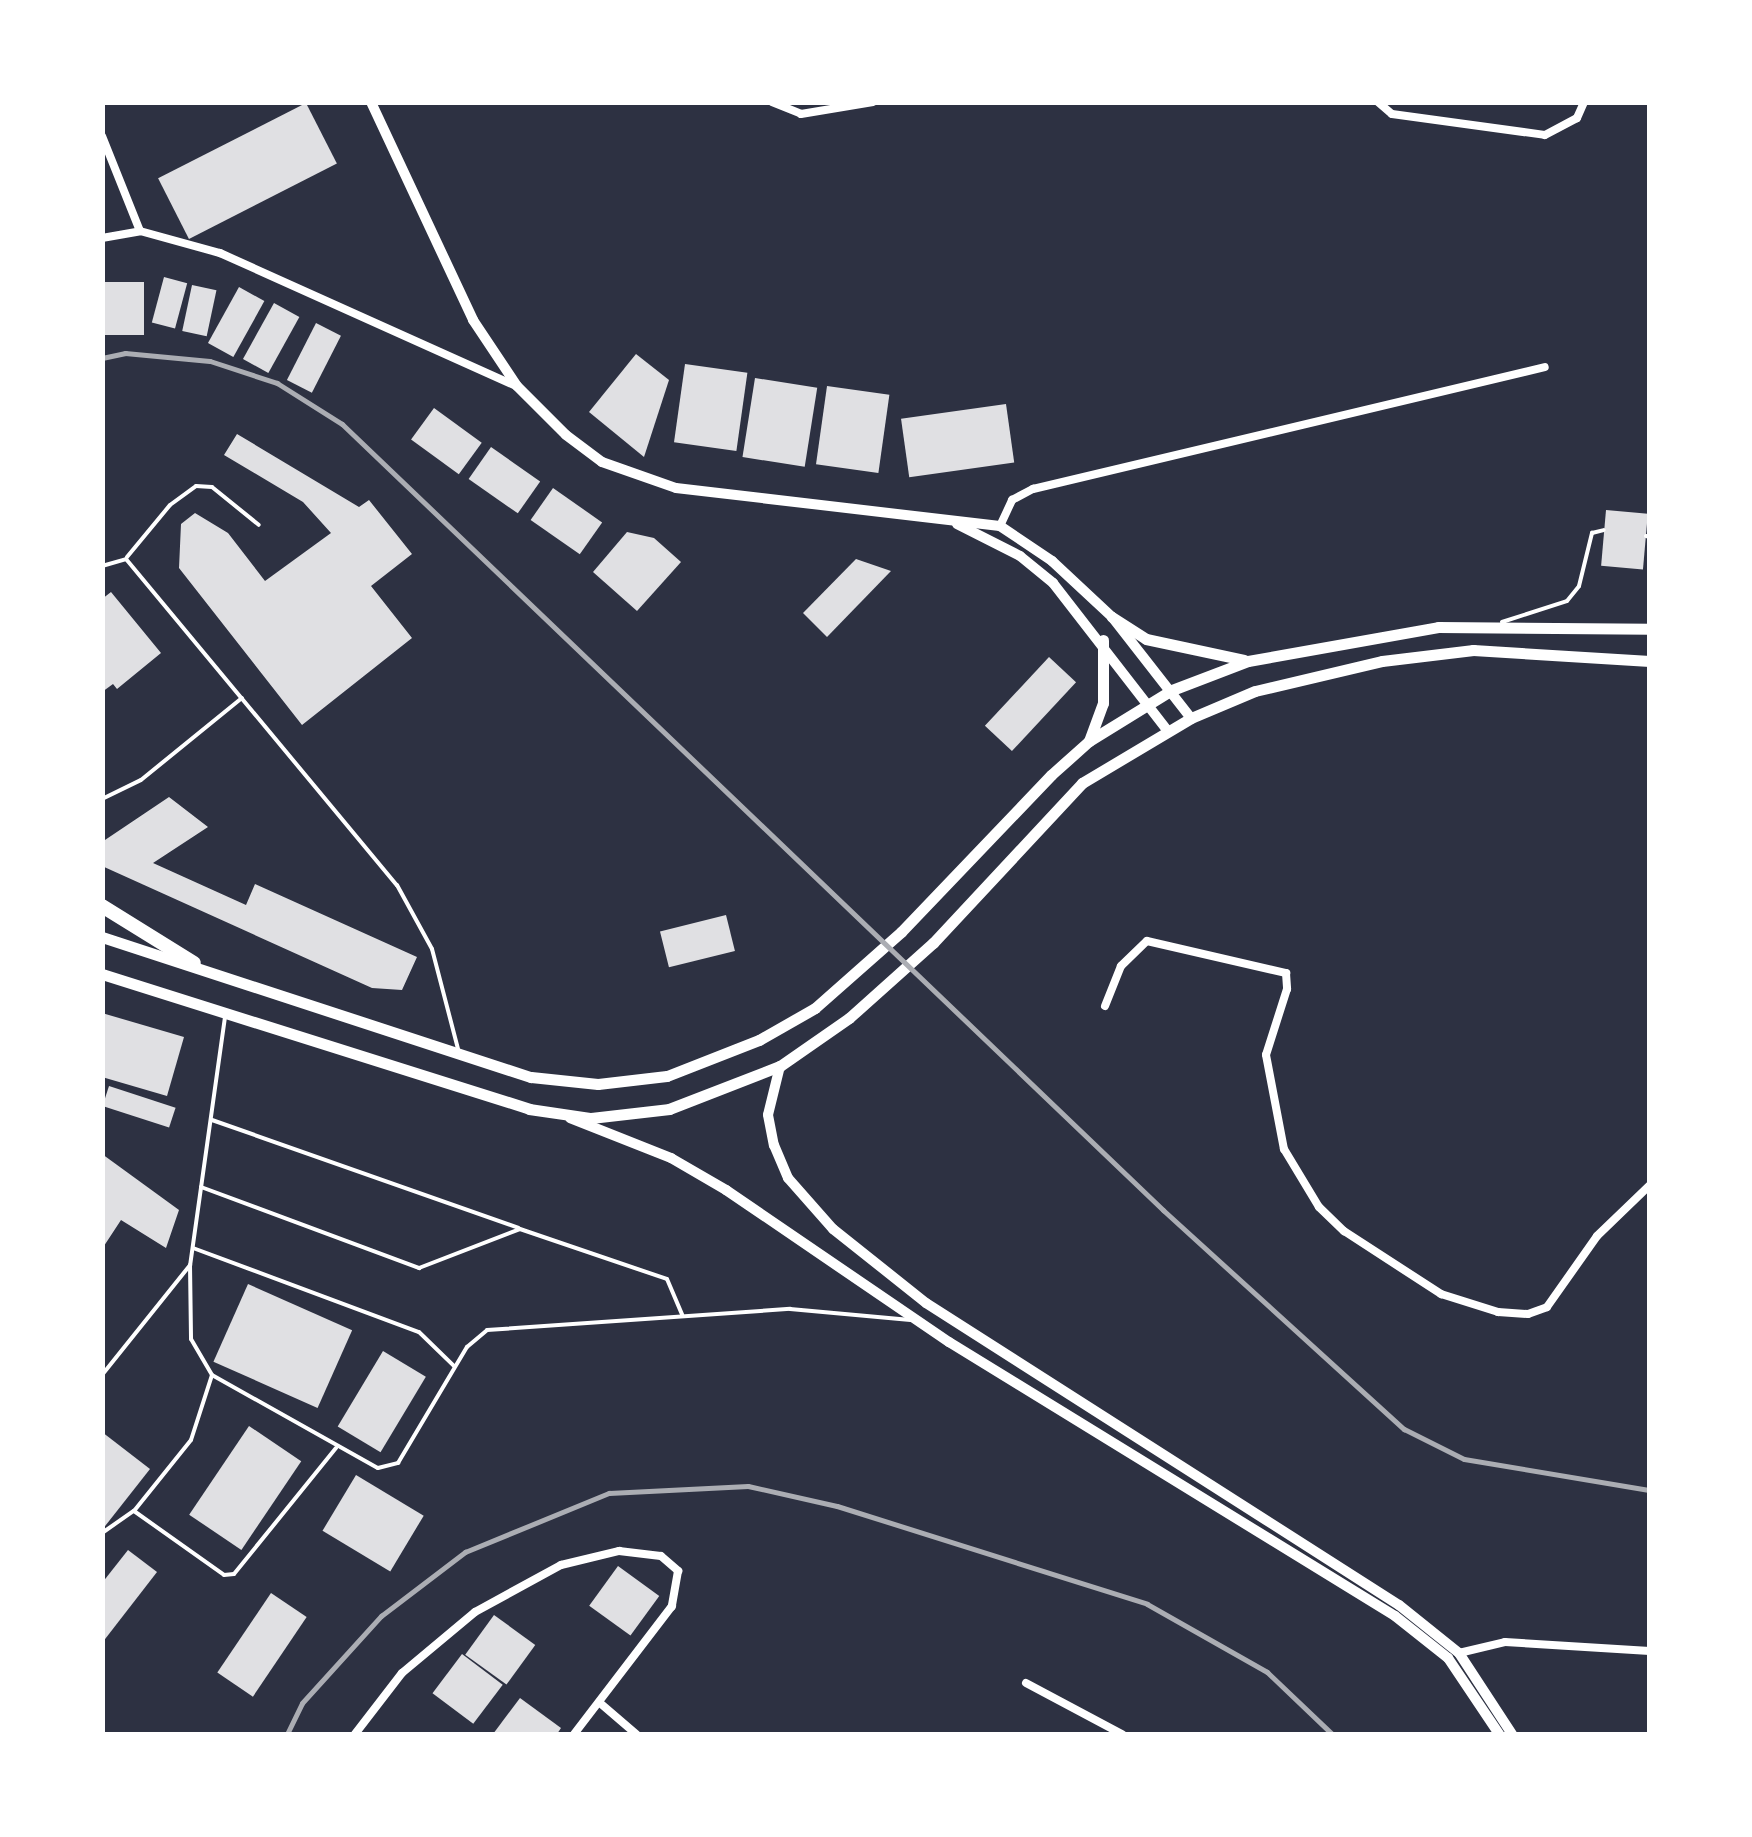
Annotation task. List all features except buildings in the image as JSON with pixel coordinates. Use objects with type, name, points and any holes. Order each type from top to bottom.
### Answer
[{"type":"highway","points":[[102,906],[194,963]]},
{"type":"main road","points":[[1112,618],[1146,640],[1248,661]]},
{"type":"main road","points":[[102,937],[194,963],[531,1077],[598,1084],[667,1076],[759,1040],[849,981],[1090,742],[1172,690],[1248,661],[1385,634],[1492,625],[1650,629]]},
{"type":"main road","points":[[1090,742],[1104,703],[1103,640]]},
{"type":"main road","points":[[102,974],[560,1114],[591,1118],[669,1109],[780,1066],[883,990],[1082,783],[1190,718],[1256,691],[1382,661],[1474,650],[1650,661]]},
{"type":"street","points":[[371,102],[474,320],[517,386],[566,436],[638,478],[676,488],[1000,526],[1052,561],[1112,618],[1172,690],[1190,718]]},
{"type":"street","points":[[772,102],[802,114],[873,102]]},
{"type":"street","points":[[1378,102],[1392,114],[1545,135],[1577,118],[1584,102]]},
{"type":"street","points":[[102,136],[140,232]]},
{"type":"street","points":[[102,238],[140,232],[220,253],[517,386]]},
{"type":"street","points":[[1000,526],[1012,500],[1033,489],[1545,367]]},
{"type":"street","points":[[948,519],[1020,556],[1103,640],[1167,730]]},
{"type":"street","points":[[1105,1006],[1121,966],[1147,941],[1286,974],[1288,989],[1266,1055],[1284,1148],[1319,1207],[1344,1231],[1442,1294],[1498,1312],[1528,1314],[1547,1307],[1597,1236],[1650,1185]]},
{"type":"street","points":[[780,1066],[768,1115],[774,1146],[788,1178],[833,1229],[926,1304],[1399,1606],[1459,1654],[1512,1734]]},
{"type":"street","points":[[560,1114],[698,1173],[916,1320],[1404,1623],[1457,1669],[1500,1734]]},
{"type":"street","points":[[355,1734],[402,1673],[474,1612],[561,1565],[619,1551],[661,1556],[678,1571],[672,1606],[574,1734]]},
{"type":"street","points":[[1459,1654],[1504,1642],[1650,1651]]},
{"type":"street","points":[[1026,1683],[1122,1734]]},
{"type":"street","points":[[600,1703],[636,1734]]},
{"type":"lane","points":[[102,566],[126,559],[170,505],[196,486],[212,487],[259,524]]},
{"type":"lane","points":[[1492,625],[1568,600],[1579,586],[1592,534],[1604,530]]},
{"type":"lane","points":[[126,559],[417,918],[432,950],[459,1054]]},
{"type":"lane","points":[[102,799],[141,780],[242,698]]},
{"type":"lane","points":[[226,1010],[190,1264],[188,1327],[212,1375],[336,1448],[392,1468],[454,1366],[487,1330],[790,1309],[916,1320]]},
{"type":"lane","points":[[212,1120],[666,1278],[682,1315]]},
{"type":"lane","points":[[201,1187],[419,1268],[520,1228]]},
{"type":"lane","points":[[193,1248],[419,1332],[454,1366]]},
{"type":"lane","points":[[102,1375],[190,1264]]},
{"type":"lane","points":[[102,1534],[134,1512],[191,1440],[212,1375]]},
{"type":"lane","points":[[134,1512],[224,1575],[234,1574],[336,1448]]},
{"type":"railway","points":[[102,358],[125,353],[210,361],[277,383],[342,424],[1163,1210],[1404,1429],[1464,1459],[1650,1490]]},
{"type":"railway","points":[[287,1734],[302,1703],[381,1616],[465,1552],[609,1493],[748,1486],[837,1506],[1147,1604],[1267,1672],[1332,1734]]}]
